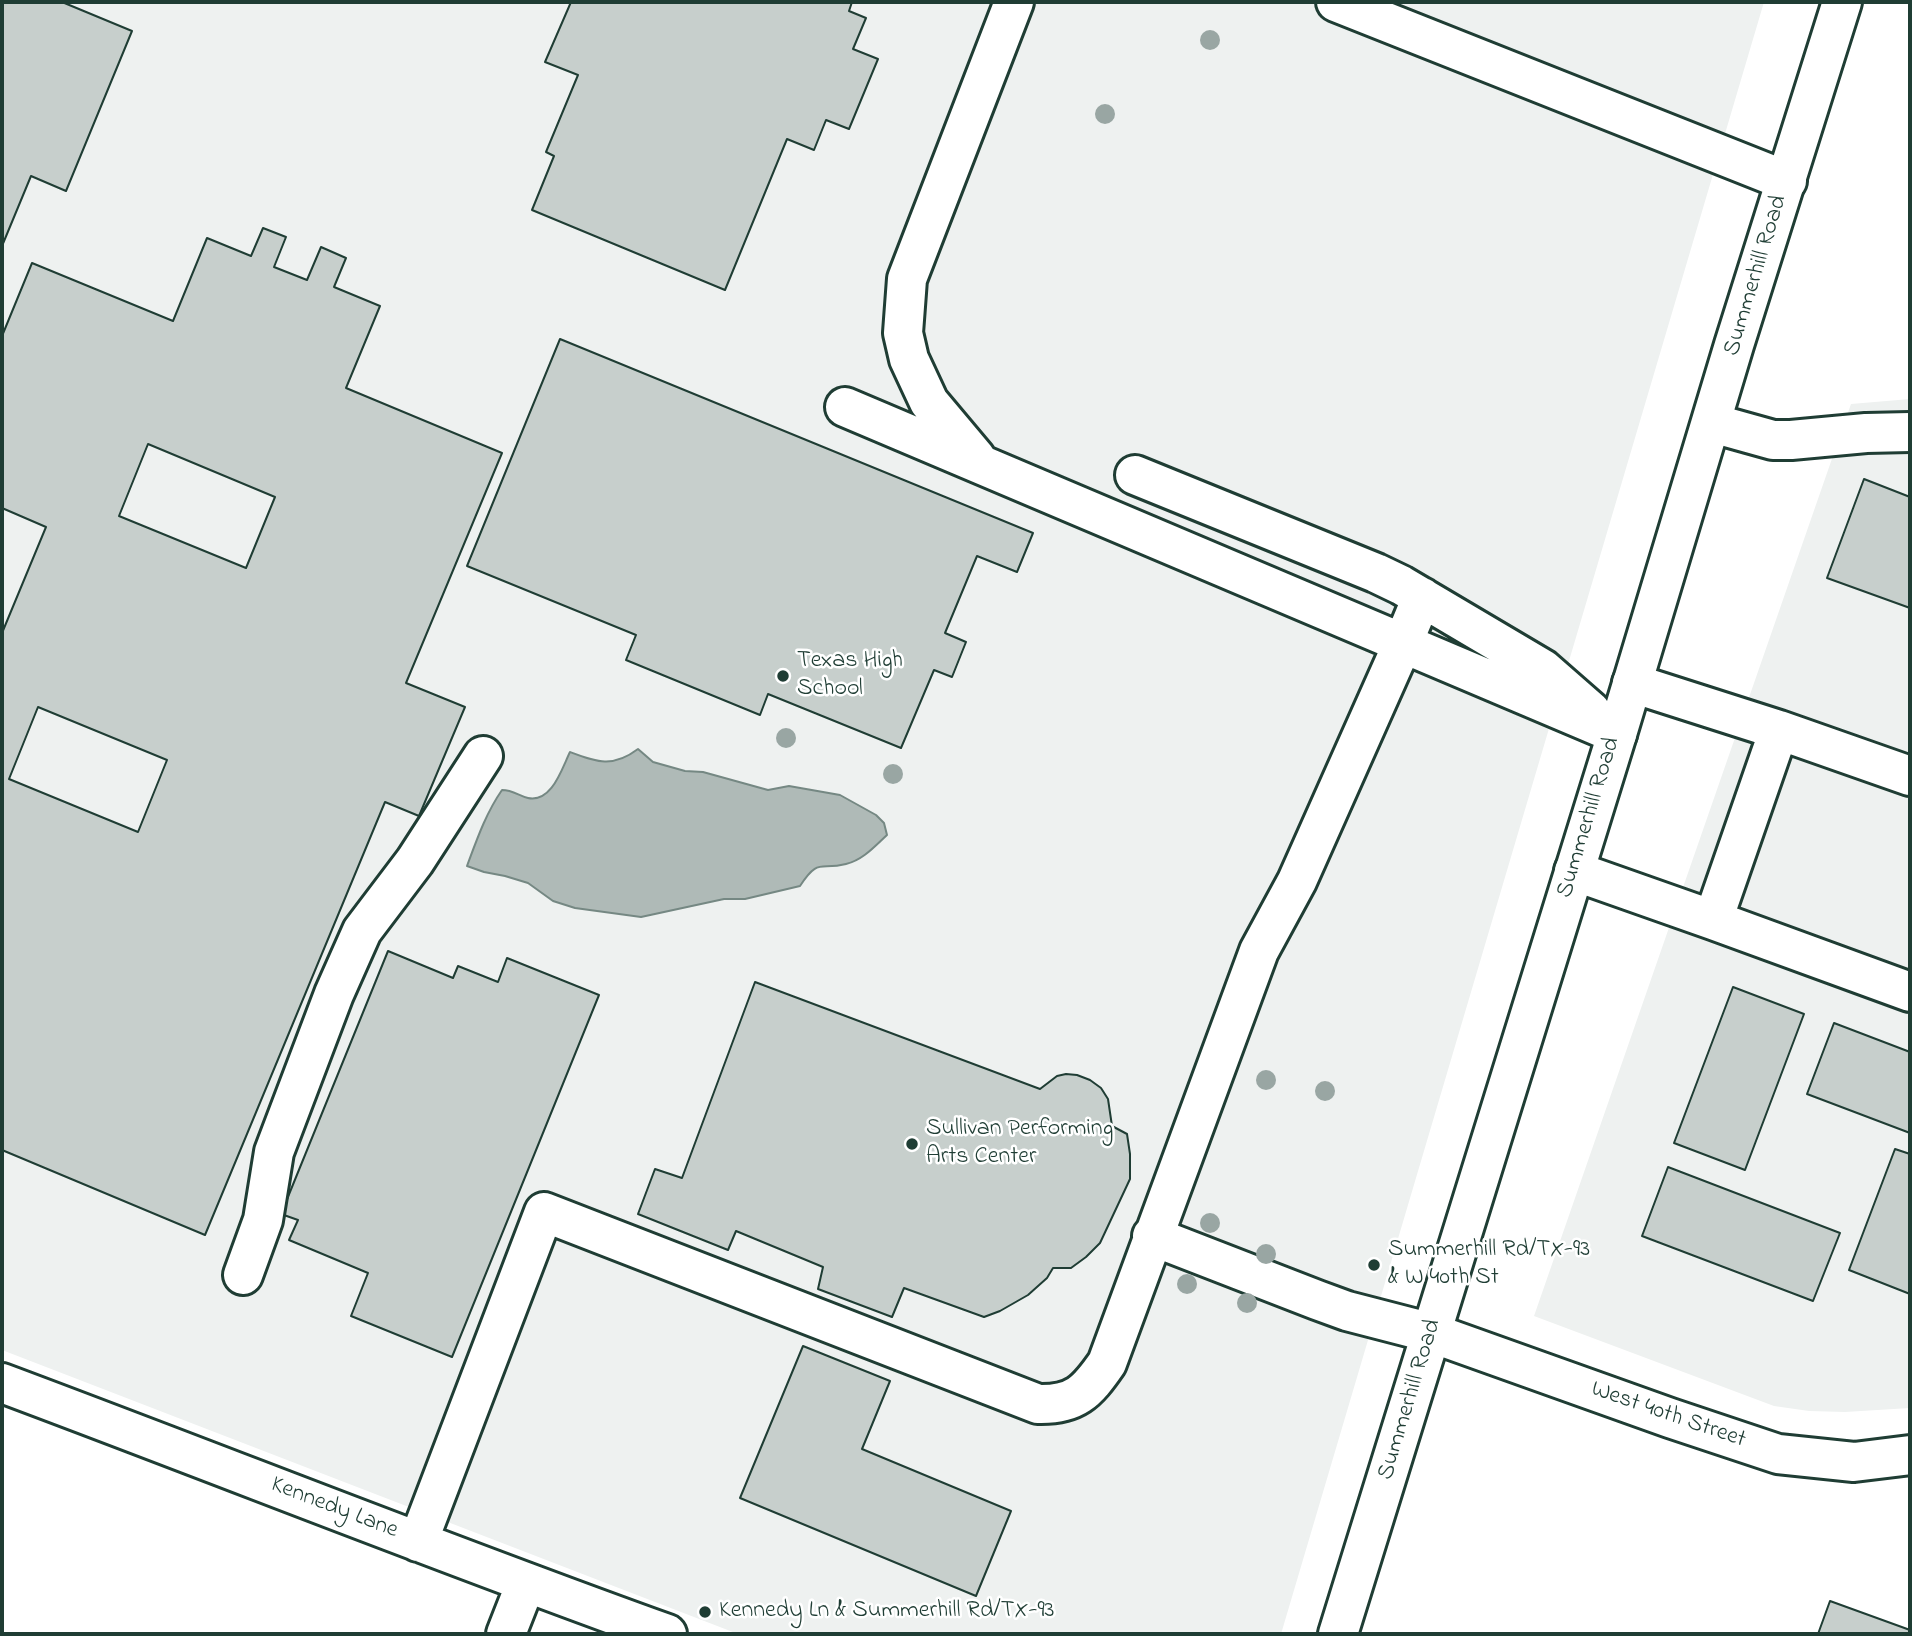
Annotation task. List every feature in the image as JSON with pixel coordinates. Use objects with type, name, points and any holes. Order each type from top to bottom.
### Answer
[{"type":"main road","points":[[982,465],[929,402],[909,359],[903,333],[904,307],[907,279],[1014,2]]},
{"type":"main road","points":[[1336,2],[1787,181]]},
{"type":"main road","name":"Summerhill Road","points":[[1338,1634],[1842,2]]},
{"type":"main road","points":[[845,407],[1616,733]]},
{"type":"main road","points":[[1712,423],[1773,440],[1910,432]]},
{"type":"main road","points":[[1135,475],[1376,573],[1422,597],[1543,669],[1616,733]]},
{"type":"main road","points":[[418,1542],[544,1212],[1038,1404],[1057,1405],[1074,1398],[1094,1383],[1107,1363],[1259,951],[1297,881],[1422,597]]},
{"type":"main road","points":[[1632,683],[1910,776]]},
{"type":"main road","points":[[1713,920],[1779,730]]},
{"type":"main road","points":[[243,1275],[263,1220],[274,1152],[334,994],[362,931],[415,861],[483,756]]},
{"type":"main road","points":[[1574,872],[1910,992]]},
{"type":"main road","name":"West 40th Street","points":[[1153,1236],[1327,1304],[1432,1333],[1778,1454],[1854,1462],[1910,1455]]},
{"type":"main road","name":"Kennedy Lane","points":[[2,1383],[667,1634]]},
{"type":"main road","points":[[506,1634],[526,1583]]},
{"type":"shaded area","name":"Texas High School","points":[[2,2],[1764,2],[1281,1634],[738,1634],[2,1350]]},
{"type":"shaded area","points":[[1910,399],[1910,1408],[1809,1411],[1774,1406],[1534,1316],[1851,404]]},
{"type":"shaded area","points":[[638,749],[653,762],[685,771],[703,772],[768,790],[789,786],[840,795],[876,815],[884,823],[887,835],[852,862],[816,868],[800,886],[745,899],[724,899],[641,917],[575,908],[553,901],[528,883],[467,866],[478,836],[502,790],[536,798],[550,790],[570,752],[588,758],[613,761]]},
{"type":"building","points":[[2,2],[62,2],[132,31],[66,191],[31,176],[2,246]]},
{"type":"building","points":[[571,2],[852,2],[849,11],[866,18],[853,49],[878,59],[849,129],[826,120],[814,150],[787,139],[725,290],[532,210],[554,156],[546,152],[578,75],[545,62]]},
{"type":"building","points":[[263,228],[286,237],[274,267],[307,280],[321,247],[346,258],[334,287],[380,306],[346,388],[502,453],[406,683],[465,707],[419,816],[385,802],[205,1235],[2,1150],[2,633],[46,527],[2,508],[2,336],[32,263],[173,321],[207,238],[251,256]],"holes":[[[148,444],[275,497],[246,568],[119,516]],[[38,707],[167,760],[138,832],[9,779]]]},
{"type":"building","points":[[560,339],[1033,533],[1017,572],[977,556],[945,633],[966,642],[952,677],[934,670],[901,748],[768,694],[760,715],[626,660],[636,635],[467,566]]},
{"type":"building","points":[[1864,479],[1910,497],[1910,608],[1827,578]]},
{"type":"building","points":[[388,951],[453,978],[458,966],[498,982],[507,958],[599,995],[452,1357],[351,1316],[368,1273],[289,1240],[298,1220],[281,1214]]},
{"type":"building","name":"Sullivan Performing Arts Center","points":[[755,982],[1040,1089],[1057,1076],[1066,1074],[1090,1080],[1101,1088],[1108,1099],[1112,1126],[1127,1134],[1130,1179],[1100,1243],[1071,1268],[1053,1268],[1047,1278],[1028,1295],[984,1317],[904,1288],[892,1317],[818,1289],[823,1267],[736,1231],[728,1250],[638,1214],[655,1169],[682,1178]]},
{"type":"building","points":[[1733,987],[1804,1014],[1745,1170],[1674,1143]]},
{"type":"building","points":[[1834,1023],[1910,1052],[1910,1133],[1807,1094]]},
{"type":"building","points":[[1895,1149],[1910,1154],[1910,1294],[1849,1270]]},
{"type":"building","points":[[1668,1167],[1840,1233],[1813,1301],[1642,1236]]},
{"type":"building","points":[[803,1346],[890,1381],[862,1449],[1011,1511],[976,1596],[740,1498]]},
{"type":"building","points":[[1830,1601],[1910,1630],[1910,1634],[1818,1634]]},
{"type":"place","name":"Texas High School","points":[[783,676]]},
{"type":"place","name":"Sullivan Performing Arts Center","points":[[912,1144]]},
{"type":"place","name":"Summerhill Rd/TX-93 & W 40th St","points":[[1374,1265]]},
{"type":"place","name":"Kennedy Ln & Summerhill Rd/TX-93","points":[[705,1612]]}]
